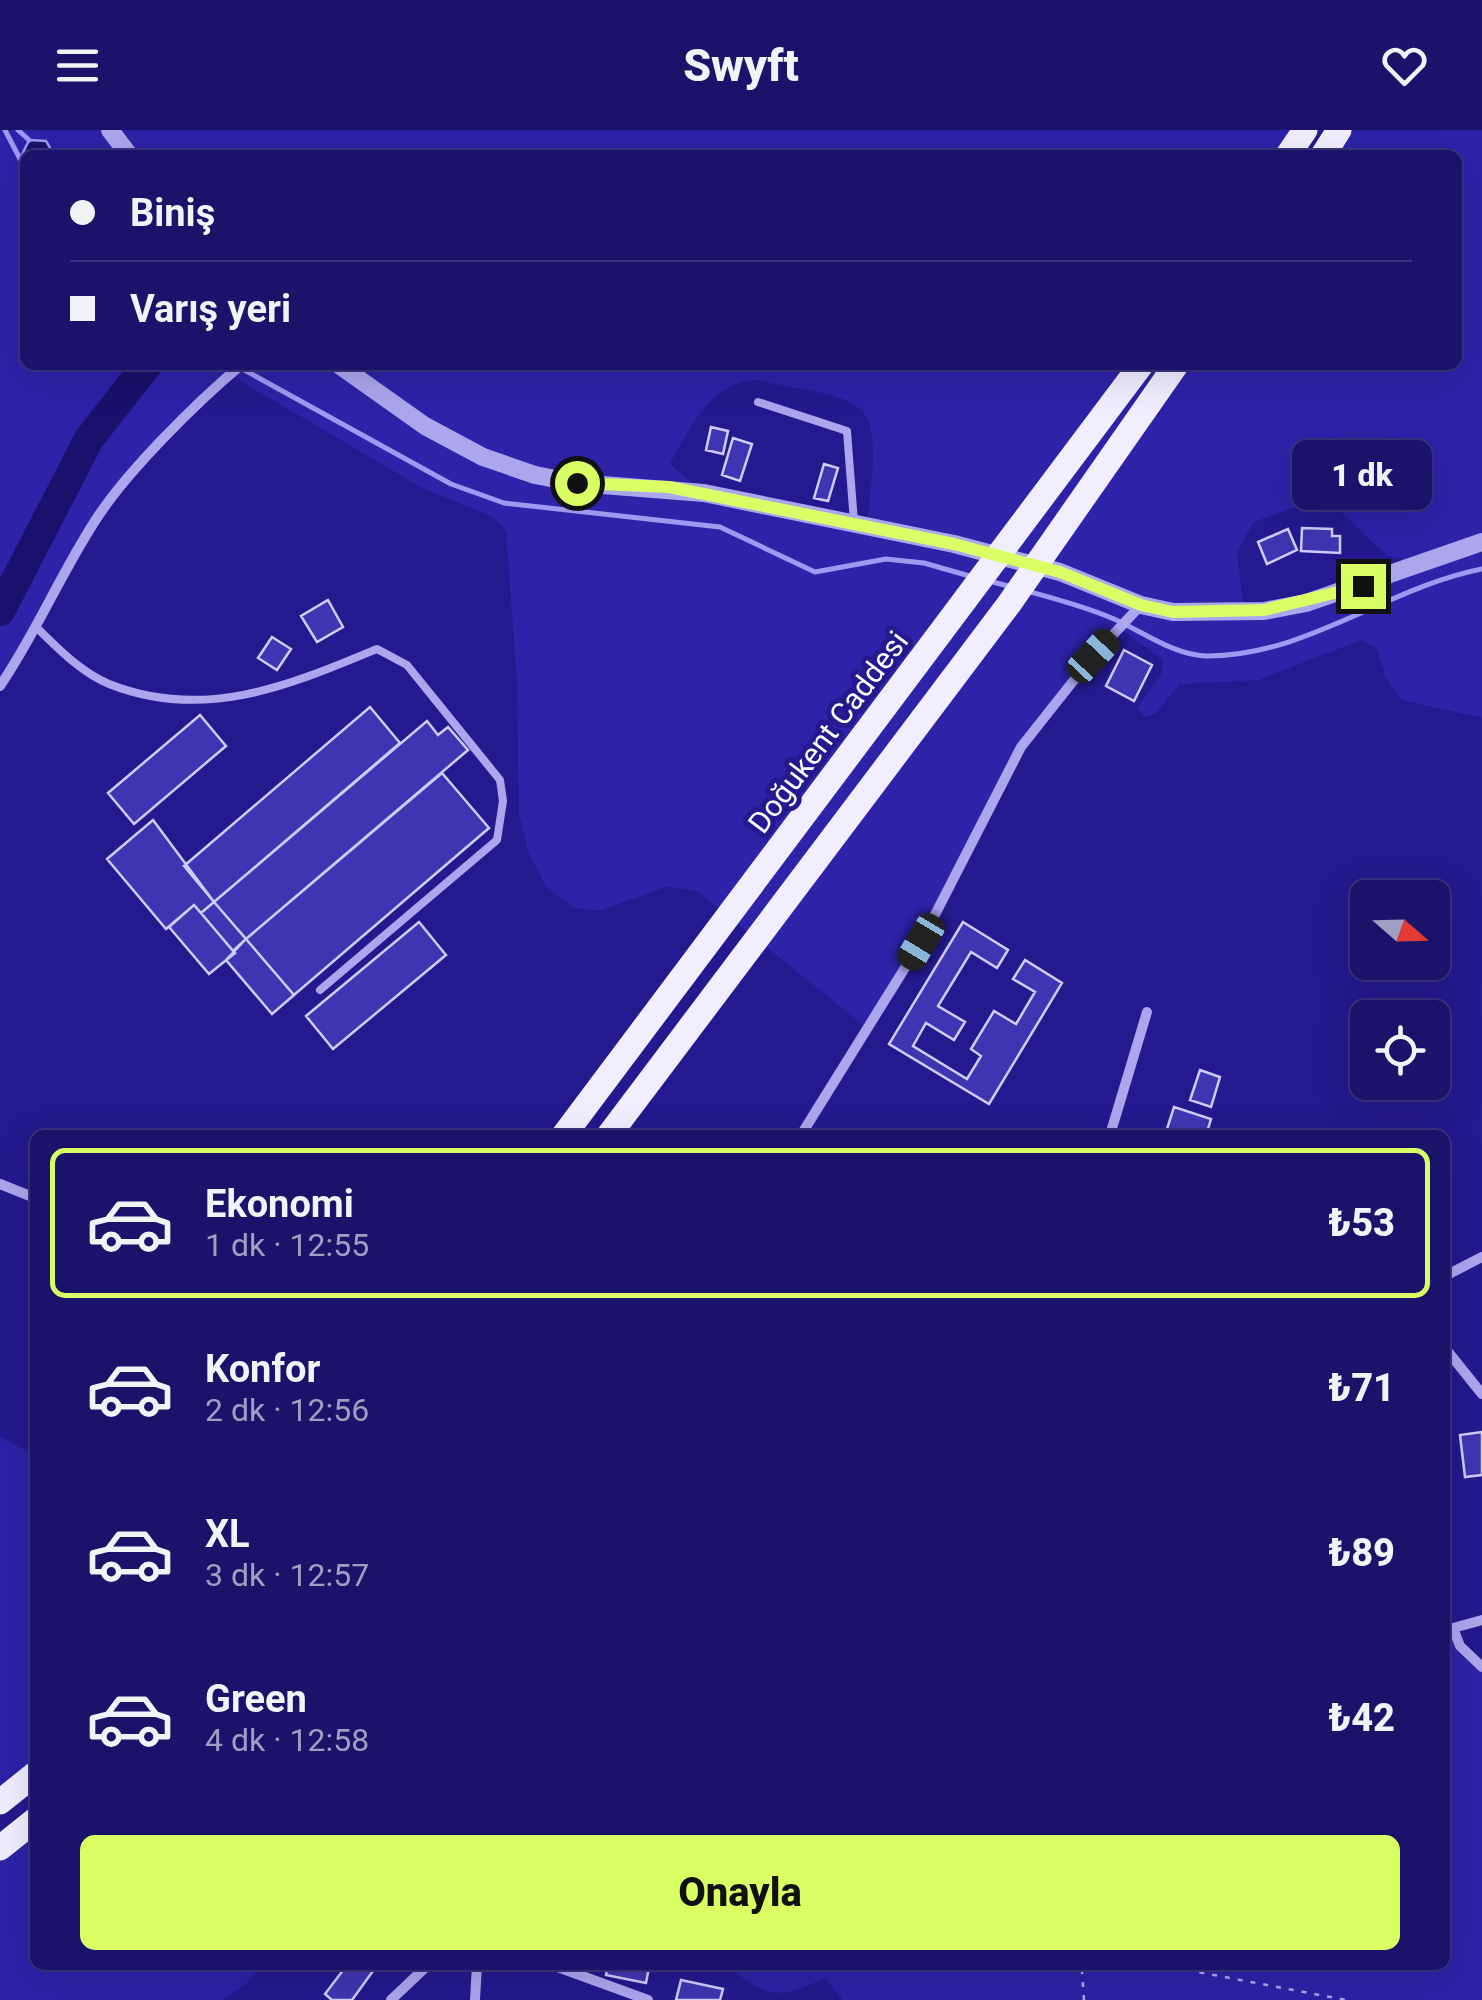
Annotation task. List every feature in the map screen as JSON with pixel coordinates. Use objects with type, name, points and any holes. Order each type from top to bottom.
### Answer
[{"type":"main road","name":"Doğukent Caddesi","points":[[568,1130],[1136,370]]},
{"type":"main road","points":[[613,1130],[1010,604],[1173,370]]},
{"type":"main road","points":[[0,1802],[30,1778]]},
{"type":"main road","points":[[0,1848],[30,1824]]},
{"type":"street","points":[[110,130],[125,150]]},
{"type":"street","points":[[0,686],[97,516],[148,458],[236,370]]},
{"type":"street","points":[[346,370],[424,426],[483,456],[535,474],[577,483],[669,487],[1013,557],[1141,605],[1173,612],[1222,613],[1292,606],[1363,586],[1482,542]]},
{"type":"street","points":[[804,1130],[921,942],[1021,747],[1093,656],[1141,605]]},
{"type":"street","points":[[1112,1130],[1147,1012]]},
{"type":"street","points":[[0,1184],[30,1196]]},
{"type":"street","points":[[1450,1273],[1482,1257]]},
{"type":"street","points":[[1450,1354],[1482,1394]]},
{"type":"street","points":[[1482,1620],[1453,1628],[1460,1646],[1482,1667]]},
{"type":"street","points":[[392,2000],[423,1970]]},
{"type":"street","points":[[475,2000],[477,1970]]},
{"type":"street","points":[[566,1970],[648,2000]]},
{"type":"lane","points":[[758,402],[846,430],[854,526]]},
{"type":"lane","points":[[36,628],[79,666],[108,683],[180,698],[231,699],[278,690],[378,648],[408,665],[500,780],[503,802],[496,840],[320,990]]},
{"type":"path","points":[[1084,1970],[1084,2000]]},
{"type":"path","points":[[1187,1970],[1346,2000]]},
{"type":"shaded area","points":[[0,130],[1305,130],[1291,150],[51,150],[46,141],[25,143],[25,150],[20,150],[20,370],[1462,370],[1462,150],[1326,150],[1339,130],[1482,130],[1482,718],[1402,700],[1386,679],[1377,649],[1361,640],[1259,680],[1180,684],[1155,714],[1145,717],[1137,708],[1161,675],[1163,660],[1119,628],[1021,747],[869,1030],[697,891],[666,887],[599,911],[574,908],[548,889],[529,855],[519,814],[517,681],[506,531],[493,517],[424,489],[230,375],[97,516],[0,686]],"holes":[[[754,380],[850,402],[864,413],[871,429],[867,528],[704,493],[670,464],[703,410],[739,383]],[[1307,503],[1338,509],[1387,556],[1420,563],[1244,612],[1237,551],[1254,522]]]},
{"type":"shaded area","points":[[29,140],[46,141],[51,150],[24,150]]},
{"type":"shaded area","points":[[0,1436],[30,1453],[30,1778],[0,1802]]},
{"type":"shaded area","points":[[1450,1611],[1453,1628],[1482,1667],[1482,2000],[843,2000],[825,1978],[784,1993],[753,1984],[732,1970],[1450,1970]]},
{"type":"shaded area","points":[[30,1824],[30,1970],[259,1970],[222,2000],[0,2000],[0,1848]]},
{"type":"building","points":[[711,427],[728,431],[723,454],[706,450]]},
{"type":"building","points":[[733,438],[752,444],[740,481],[722,475]]},
{"type":"building","points":[[824,464],[838,468],[828,501],[814,498]]},
{"type":"building","points":[[1302,528],[1332,529],[1332,536],[1340,536],[1340,553],[1301,551]]},
{"type":"building","points":[[1288,529],[1297,550],[1267,564],[1258,542]]},
{"type":"building","points":[[328,600],[343,627],[317,642],[301,616]]},
{"type":"building","points":[[272,637],[291,649],[277,670],[258,658]]},
{"type":"building","points":[[1124,650],[1152,665],[1134,701],[1106,686]]},
{"type":"building","points":[[370,707],[400,743],[214,902],[184,866]]},
{"type":"building","points":[[200,715],[226,746],[134,824],[108,793]]},
{"type":"building","points":[[427,721],[438,735],[448,727],[468,750],[246,939],[214,902]]},
{"type":"building","points":[[442,773],[489,828],[294,995],[246,939]]},
{"type":"building","points":[[153,820],[214,902],[201,913],[194,905],[166,929],[107,859]]},
{"type":"building","points":[[214,902],[246,939],[233,951],[201,913]]},
{"type":"building","points":[[194,905],[235,953],[209,974],[169,927]]},
{"type":"building","points":[[419,922],[446,955],[333,1049],[306,1016]]},
{"type":"building","points":[[963,922],[1008,950],[997,968],[971,952],[938,1006],[965,1022],[954,1040],[926,1023],[913,1046],[967,1079],[981,1056],[971,1049],[994,1011],[1016,1024],[1035,992],[1013,979],[1025,960],[1062,983],[989,1104],[889,1044]]},
{"type":"building","points":[[246,939],[294,995],[272,1014],[226,960]]},
{"type":"building","points":[[1200,1070],[1220,1077],[1211,1107],[1190,1100]]},
{"type":"building","points":[[1174,1107],[1211,1119],[1208,1130],[1167,1130]]},
{"type":"building","points":[[1482,1432],[1482,1475],[1465,1477],[1460,1435]]},
{"type":"building","points":[[343,1970],[373,1971],[352,2000],[332,2000],[325,1994]]},
{"type":"building","points":[[607,1970],[648,1970],[646,1983],[606,1975]]},
{"type":"building","points":[[681,1980],[723,1989],[720,2000],[676,2000]]},
{"type":"waterway","points":[[5,130],[20,159]]},
{"type":"waterway","points":[[18,130],[29,140]]},
{"type":"waterway","points":[[0,611],[89,439],[143,370]]},
{"type":"waterway","points":[[244,370],[451,484],[504,503],[720,527],[815,572],[886,559],[924,563],[973,577]]},
{"type":"waterway","points":[[1027,591],[1114,619],[1170,647],[1206,656],[1278,645],[1413,590],[1482,569]]},
{"type":"waterway","points":[[989,581],[1012,587]]},
{"type":"route","points":[[577,483],[669,487],[954,544],[1013,557],[1141,605],[1173,612],[1264,610],[1306,603],[1363,586]]}]
